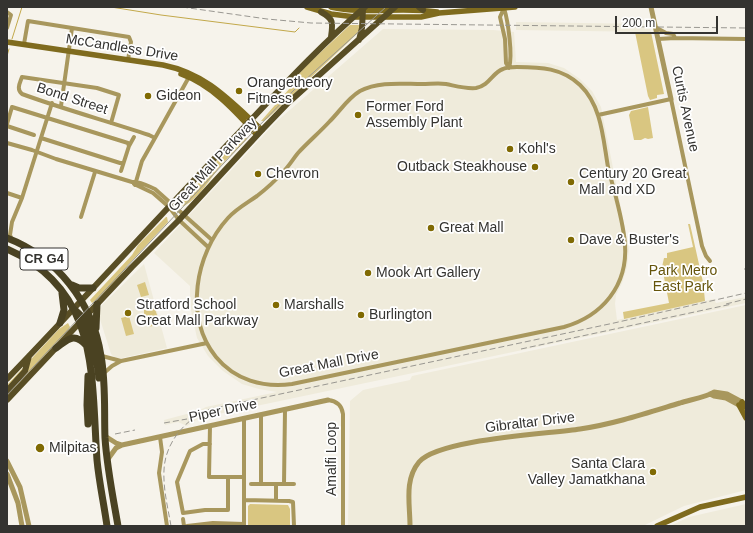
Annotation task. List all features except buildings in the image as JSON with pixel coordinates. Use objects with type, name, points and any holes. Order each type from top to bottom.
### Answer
[{"type":"highway","name":"CR G4","points":[[10,239],[47,260],[63,275],[82,300],[89,356],[97,462],[107,526]]},
{"type":"highway","name":"CR G4","points":[[7,249],[37,265],[61,290],[74,309]]},
{"type":"highway","points":[[70,284],[79,288],[93,288]]},
{"type":"highway","points":[[60,323],[64,310],[61,290]]},
{"type":"highway","points":[[96,332],[97,304]]},
{"type":"highway","points":[[74,309],[84,318],[94,349],[100,383],[104,393]]},
{"type":"highway","name":"CR G4","points":[[84,318],[96,332],[102,356],[105,436],[118,526]]},
{"type":"highway","points":[[56,348],[73,338],[80,338],[88,346]]},
{"type":"highway","points":[[88,424],[87,405],[89,356]]},
{"type":"main road","points":[[308,7],[320,12],[331,20],[331,37]]},
{"type":"main road","points":[[331,7],[421,8],[439,13]]},
{"type":"main road","points":[[320,12],[362,17],[421,17],[439,13],[516,7]]},
{"type":"main road","points":[[358,40],[362,28],[364,8]]},
{"type":"main road","name":"Great Mall Parkway","points":[[7,379],[74,309],[203,169],[302,66],[331,37],[364,8]]},
{"type":"main road","name":"Great Mall Parkway","points":[[7,400],[97,304],[184,215],[288,103],[385,17],[393,8]]},
{"type":"main road","name":"McCandless Drive","points":[[7,42],[177,72],[189,77],[213,92],[249,122],[262,130]]},
{"type":"main road","name":"McCandless Drive","points":[[7,45],[174,67],[196,76],[213,86],[249,122],[257,135]]},
{"type":"main road","points":[[7,391],[25,371],[29,356]]},
{"type":"main road","points":[[742,402],[746,407]]},
{"type":"main road","points":[[742,402],[746,418]]},
{"type":"main road","points":[[657,526],[700,507],[746,497]]},
{"type":"street","name":"Curtis Avenue","points":[[651,7],[702,246],[710,261]]},
{"type":"street","points":[[504,8],[508,21],[510,40],[509,68]]},
{"type":"street","points":[[504,8],[500,17],[505,39],[506,63],[509,68]]},
{"type":"street","points":[[7,12],[11,15],[7,28]]},
{"type":"street","points":[[24,44],[28,21],[129,37],[131,42],[128,60]]},
{"type":"street","points":[[655,27],[666,33],[673,34],[675,38]]},
{"type":"street","points":[[61,106],[72,28]]},
{"type":"street","points":[[658,39],[746,39]]},
{"type":"street","name":"Great Mall Drive","points":[[509,68],[542,68],[561,73],[573,79],[584,89],[591,99],[598,115],[625,250],[623,270],[615,290],[603,306],[591,316],[573,325],[545,332],[282,385],[252,382],[239,376],[221,362],[207,343],[199,315],[197,292],[201,268],[208,247],[228,218],[273,182],[297,154],[359,92],[375,86],[394,83],[443,84],[460,88],[476,88],[487,84],[501,70],[509,68]]},
{"type":"street","name":"Bond Street","points":[[64,83],[22,77],[19,88],[20,93],[111,122],[155,138]]},
{"type":"street","points":[[134,183],[142,161],[189,77]]},
{"type":"street","points":[[64,83],[97,88],[119,95],[111,122]]},
{"type":"street","points":[[598,115],[671,99]]},
{"type":"street","points":[[10,239],[12,222],[22,198],[52,103]]},
{"type":"street","points":[[34,135],[7,125],[12,107],[128,143],[129,146]]},
{"type":"street","points":[[121,171],[129,146],[134,137]]},
{"type":"street","points":[[41,138],[123,163]]},
{"type":"street","points":[[7,143],[134,183],[153,193],[184,215],[212,240]]},
{"type":"street","points":[[81,217],[96,172]]},
{"type":"street","points":[[7,193],[22,198]]},
{"type":"street","points":[[170,206],[179,220],[208,247]]},
{"type":"street","points":[[7,228],[12,222]]},
{"type":"street","points":[[103,373],[121,361],[207,343]]},
{"type":"street","points":[[102,356],[121,361]]},
{"type":"street","name":"Gibraltar Drive","points":[[410,526],[410,478],[421,460],[439,450],[477,442],[581,429],[620,421],[710,394],[742,402]]},
{"type":"street","name":"Piper Drive","points":[[122,445],[328,400]]},
{"type":"street","name":"Amalfi Loop","points":[[328,400],[338,403],[343,414],[343,526]]},
{"type":"street","points":[[284,484],[285,410]]},
{"type":"street","points":[[261,415],[261,484]]},
{"type":"street","points":[[187,526],[213,523],[244,525],[244,419]]},
{"type":"street","points":[[210,426],[209,477],[244,478]]},
{"type":"street","points":[[105,436],[122,445]]},
{"type":"street","points":[[160,437],[162,452],[159,473],[167,526]]},
{"type":"street","points":[[210,444],[203,444],[190,451],[177,482],[183,513],[206,510],[228,510],[228,477]]},
{"type":"street","points":[[108,459],[116,448],[122,445]]},
{"type":"street","points":[[7,461],[20,487],[29,526]]},
{"type":"street","points":[[7,474],[18,503],[22,526]]},
{"type":"street","points":[[252,484],[294,484]]},
{"type":"street","points":[[276,484],[276,500]]},
{"type":"street","points":[[244,500],[276,500],[293,502],[294,526]]},
{"type":"street","points":[[183,519],[184,526]]},
{"type":"shaded area","points":[[516,22],[649,24],[651,32],[516,30]]},
{"type":"shaded area","name":"Great Mall","points":[[383,29],[493,30],[514,32],[516,62],[548,63],[564,68],[580,79],[592,91],[601,107],[629,249],[627,267],[616,295],[615,304],[617,320],[714,299],[716,303],[746,297],[746,303],[199,418],[187,426],[178,422],[165,425],[164,420],[198,411],[206,407],[277,392],[242,384],[223,371],[208,356],[197,338],[190,306],[190,286],[154,253],[276,122]]},
{"type":"shaded area","name":"Stratford School Great Mall Parkway","points":[[144,264],[167,348],[122,358],[114,358],[111,354],[99,316],[99,310],[102,305]]},
{"type":"shaded area","points":[[746,305],[746,490],[684,506],[643,526],[348,526],[350,401],[363,390],[410,380],[412,376]]},
{"type":"shaded area","points":[[746,504],[746,526],[670,526],[689,517]]},
{"type":"green space","points":[[350,25],[360,25],[359,32],[268,118],[261,121],[290,88],[297,76],[308,64]]},
{"type":"green space","points":[[635,32],[651,32],[664,94],[657,95],[657,98],[650,100],[648,96]]},
{"type":"green space","points":[[648,107],[653,138],[634,140],[629,115],[631,111]]},
{"type":"green space","points":[[245,135],[247,139],[222,164],[200,193],[184,206],[181,205],[181,202],[209,172],[229,145],[239,137]]},
{"type":"green space","points":[[166,217],[168,222],[128,265],[118,279],[92,303],[90,300],[132,255],[138,245]]},
{"type":"green space","name":"Park Metro East Park","points":[[688,224],[690,224],[705,291],[705,301],[624,319],[623,312],[669,303],[662,267],[664,258],[667,258],[667,253],[693,247]]},
{"type":"green space","points":[[145,282],[149,295],[141,297],[137,285]]},
{"type":"green space","points":[[153,303],[160,324],[149,327],[144,315],[144,306]]},
{"type":"green space","points":[[129,316],[134,334],[126,336],[121,318]]},
{"type":"green space","points":[[68,323],[70,327],[68,331],[7,395],[7,385],[59,329]]},
{"type":"green space","points":[[250,504],[288,505],[290,509],[290,526],[248,526],[248,506]]},
{"type":"waterway","points":[[12,39],[22,7]]},
{"type":"waterway","points":[[111,7],[295,32],[299,28]]},
{"type":"waterway","points":[[7,56],[9,49]]},
{"type":"tram line","points":[[7,395],[294,90],[386,7]]},
{"type":"railway","points":[[182,7],[267,19],[311,23],[746,28]]},
{"type":"railway","points":[[171,526],[164,484],[165,460],[168,450],[178,433],[192,419],[210,409],[614,323],[746,293]]},
{"type":"railway","points":[[726,304],[746,299]]},
{"type":"railway","points":[[521,349],[732,304]]},
{"type":"railway","points":[[164,423],[187,419]]},
{"type":"railway","points":[[115,434],[135,430]]},
{"type":"railway","points":[[75,443],[83,441]]},
{"type":"place","name":"Orangetheory Fitness","points":[[239,91]]},
{"type":"place","name":"Gideon","points":[[148,96]]},
{"type":"place","name":"Former Ford Assembly Plant","points":[[358,115]]},
{"type":"place","name":"Kohl's","points":[[510,149]]},
{"type":"place","name":"Outback Steakhouse","points":[[535,167]]},
{"type":"place","name":"Chevron","points":[[258,174]]},
{"type":"place","name":"Century 20 Great Mall and XD","points":[[571,182]]},
{"type":"place","name":"Great Mall","points":[[431,228]]},
{"type":"place","name":"Dave & Buster's","points":[[571,240]]},
{"type":"place","name":"Mook Art Gallery","points":[[368,273]]},
{"type":"place","name":"Marshalls","points":[[276,305]]},
{"type":"place","name":"Stratford School Great Mall Parkway","points":[[128,313]]},
{"type":"place","name":"Burlington","points":[[361,315]]},
{"type":"place","name":"Milpitas","points":[[40,448]]},
{"type":"place","name":"Santa Clara Valley Jamatkhana","points":[[653,472]]}]
